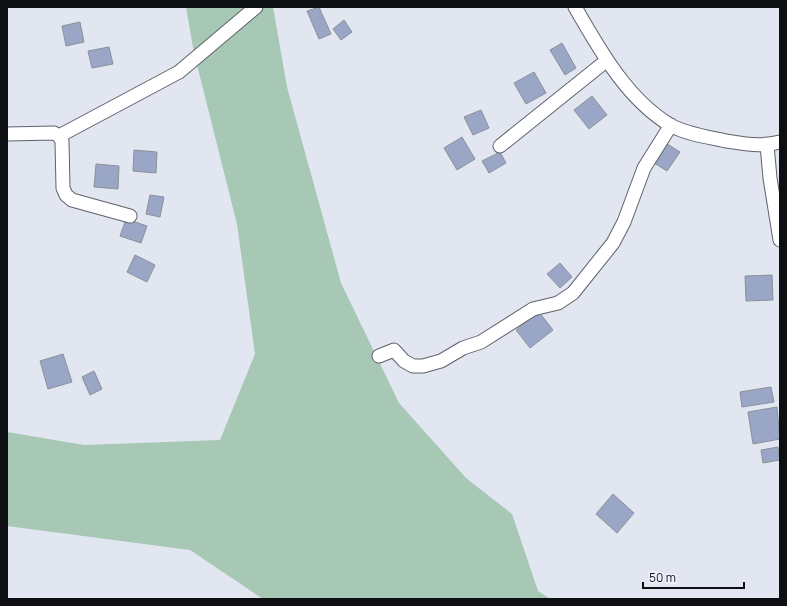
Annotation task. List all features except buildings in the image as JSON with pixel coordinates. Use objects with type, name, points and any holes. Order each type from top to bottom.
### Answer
[{"type":"street","points":[[59,136],[179,72],[256,7]]},
{"type":"street","points":[[575,7],[606,61],[650,109],[671,125],[705,137],[743,144],[767,145],[780,142]]},
{"type":"street","points":[[500,146],[606,61]]},
{"type":"street","points":[[379,356],[394,350],[404,361],[413,366],[423,366],[441,361],[463,348],[481,342],[533,309],[558,303],[573,293],[613,243],[624,222],[644,168],[656,146],[671,125]]},
{"type":"street","points":[[7,134],[54,133],[59,136],[62,141],[63,188],[66,195],[72,200],[130,216]]},
{"type":"street","points":[[767,145],[770,178],[780,240]]},
{"type":"green space","points":[[186,7],[273,7],[287,87],[341,283],[399,403],[466,478],[512,514],[538,591],[550,599],[263,599],[190,550],[7,526],[7,432],[84,445],[220,440],[255,354],[237,224],[194,53]]}]
